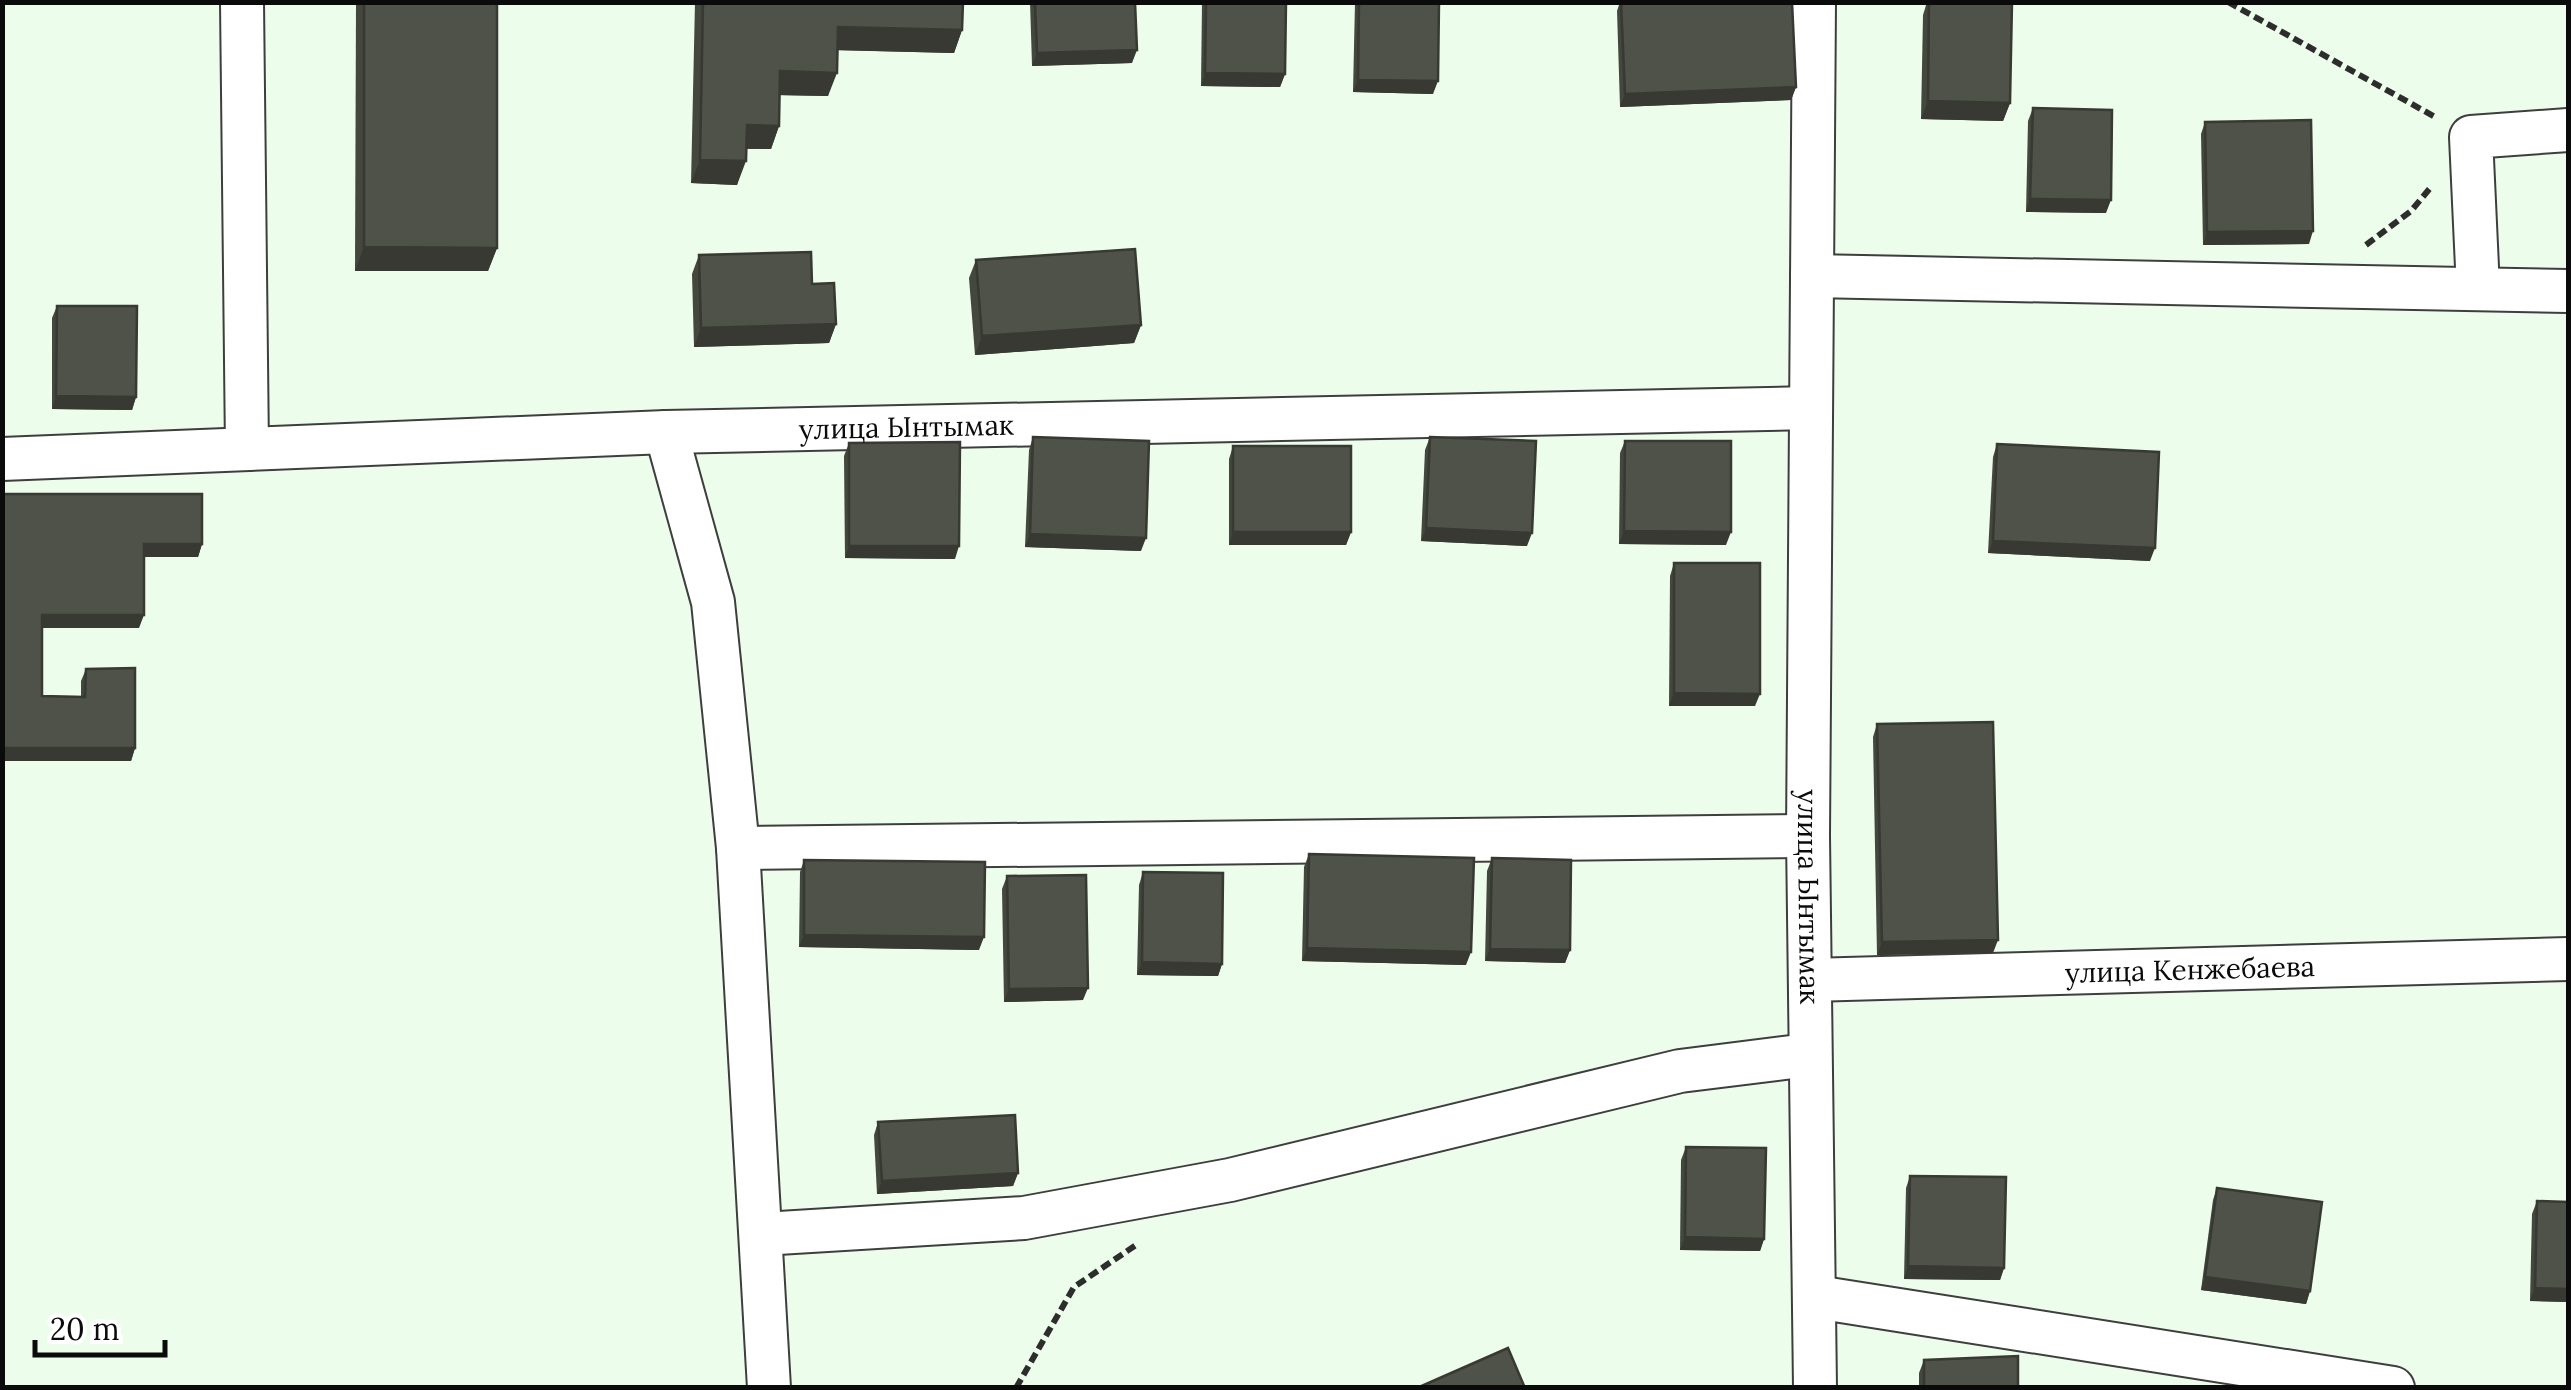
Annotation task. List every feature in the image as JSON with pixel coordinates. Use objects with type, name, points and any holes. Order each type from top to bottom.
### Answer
[{"type":"street","points":[[242,2],[247,449]]},
{"type":"street","name":"улица Ынтымак","points":[[1814,2],[1808,836],[1814,1388]]},
{"type":"street","points":[[2478,289],[2471,137],[2568,130]]},
{"type":"street","points":[[1812,276],[2568,291]]},
{"type":"street","name":"улица Ынтымак","points":[[2,459],[666,432],[1811,408]]},
{"type":"street","points":[[666,432],[713,602],[738,848],[769,1388]]},
{"type":"street","points":[[738,848],[1808,836]]},
{"type":"street","name":"улица Кенжебаева","points":[[1810,980],[2568,960]]},
{"type":"street","points":[[760,1234],[1024,1218],[1230,1180],[1680,1071],[1808,1055]]},
{"type":"street","points":[[1816,1297],[2392,1388]]},
{"type":"path","points":[[2228,2],[2471,137],[2412,211],[2312,286]]},
{"type":"path","points":[[1016,1388],[1074,1287],[1152,1234]]},
{"type":"building","points":[[364,2],[497,2],[497,248],[364,247]]},
{"type":"building","points":[[703,2],[963,2],[962,30],[838,27],[837,73],[780,71],[779,126],[747,125],[746,161],[700,160]]},
{"type":"building","points":[[1035,2],[1135,2],[1137,50],[1037,53]]},
{"type":"building","points":[[1206,2],[1286,2],[1285,74],[1205,73]]},
{"type":"building","points":[[1359,2],[1439,2],[1438,81],[1358,80]]},
{"type":"building","points":[[1621,2],[1792,2],[1796,87],[1625,94]]},
{"type":"building","points":[[1929,2],[2012,2],[2010,103],[1928,101]]},
{"type":"building","points":[[2033,108],[2112,110],[2111,200],[2030,199]]},
{"type":"building","points":[[2311,120],[2313,231],[2207,232],[2205,122]]},
{"type":"building","points":[[1135,249],[1141,325],[982,336],[976,260]]},
{"type":"building","points":[[811,252],[812,284],[834,283],[836,324],[701,328],[699,255]]},
{"type":"building","points":[[57,306],[137,306],[136,397],[56,396]]},
{"type":"building","points":[[1033,437],[1149,441],[1146,538],[1030,534]]},
{"type":"building","points":[[1430,437],[1536,441],[1532,533],[1426,528]]},
{"type":"building","points":[[1625,441],[1731,441],[1731,532],[1624,531]]},
{"type":"building","points":[[960,442],[959,546],[849,546],[849,443]]},
{"type":"building","points":[[1997,444],[2159,452],[2155,548],[1993,541]]},
{"type":"building","points":[[1233,446],[1351,446],[1351,532],[1233,532]]},
{"type":"building","points":[[2,494],[202,494],[202,544],[144,544],[144,615],[42,615],[42,696],[85,697],[86,669],[135,668],[135,748],[2,748]]},
{"type":"building","points":[[1674,563],[1760,563],[1760,694],[1674,693]]},
{"type":"building","points":[[1993,722],[1998,940],[1882,942],[1877,724]]},
{"type":"building","points":[[1309,854],[1474,858],[1471,952],[1307,948]]},
{"type":"building","points":[[1492,858],[1571,860],[1570,950],[1490,949]]},
{"type":"building","points":[[804,860],[985,862],[984,937],[804,935]]},
{"type":"building","points":[[1143,872],[1223,873],[1222,964],[1142,962]]},
{"type":"building","points":[[1086,875],[1088,988],[1009,989],[1007,876]]},
{"type":"building","points":[[1015,1115],[1018,1173],[882,1181],[878,1122]]},
{"type":"building","points":[[1686,1147],[1766,1148],[1764,1239],[1685,1237]]},
{"type":"building","points":[[1910,1176],[2006,1177],[2004,1268],[1908,1266]]},
{"type":"building","points":[[2217,1188],[2322,1202],[2310,1291],[2205,1277]]},
{"type":"building","points":[[2537,1201],[2568,1202],[2568,1289],[2535,1288]]},
{"type":"building","points":[[1508,1348],[1525,1388],[1417,1388]]},
{"type":"building","points":[[2018,1356],[2018,1388],[1924,1388],[1924,1360]]}]
